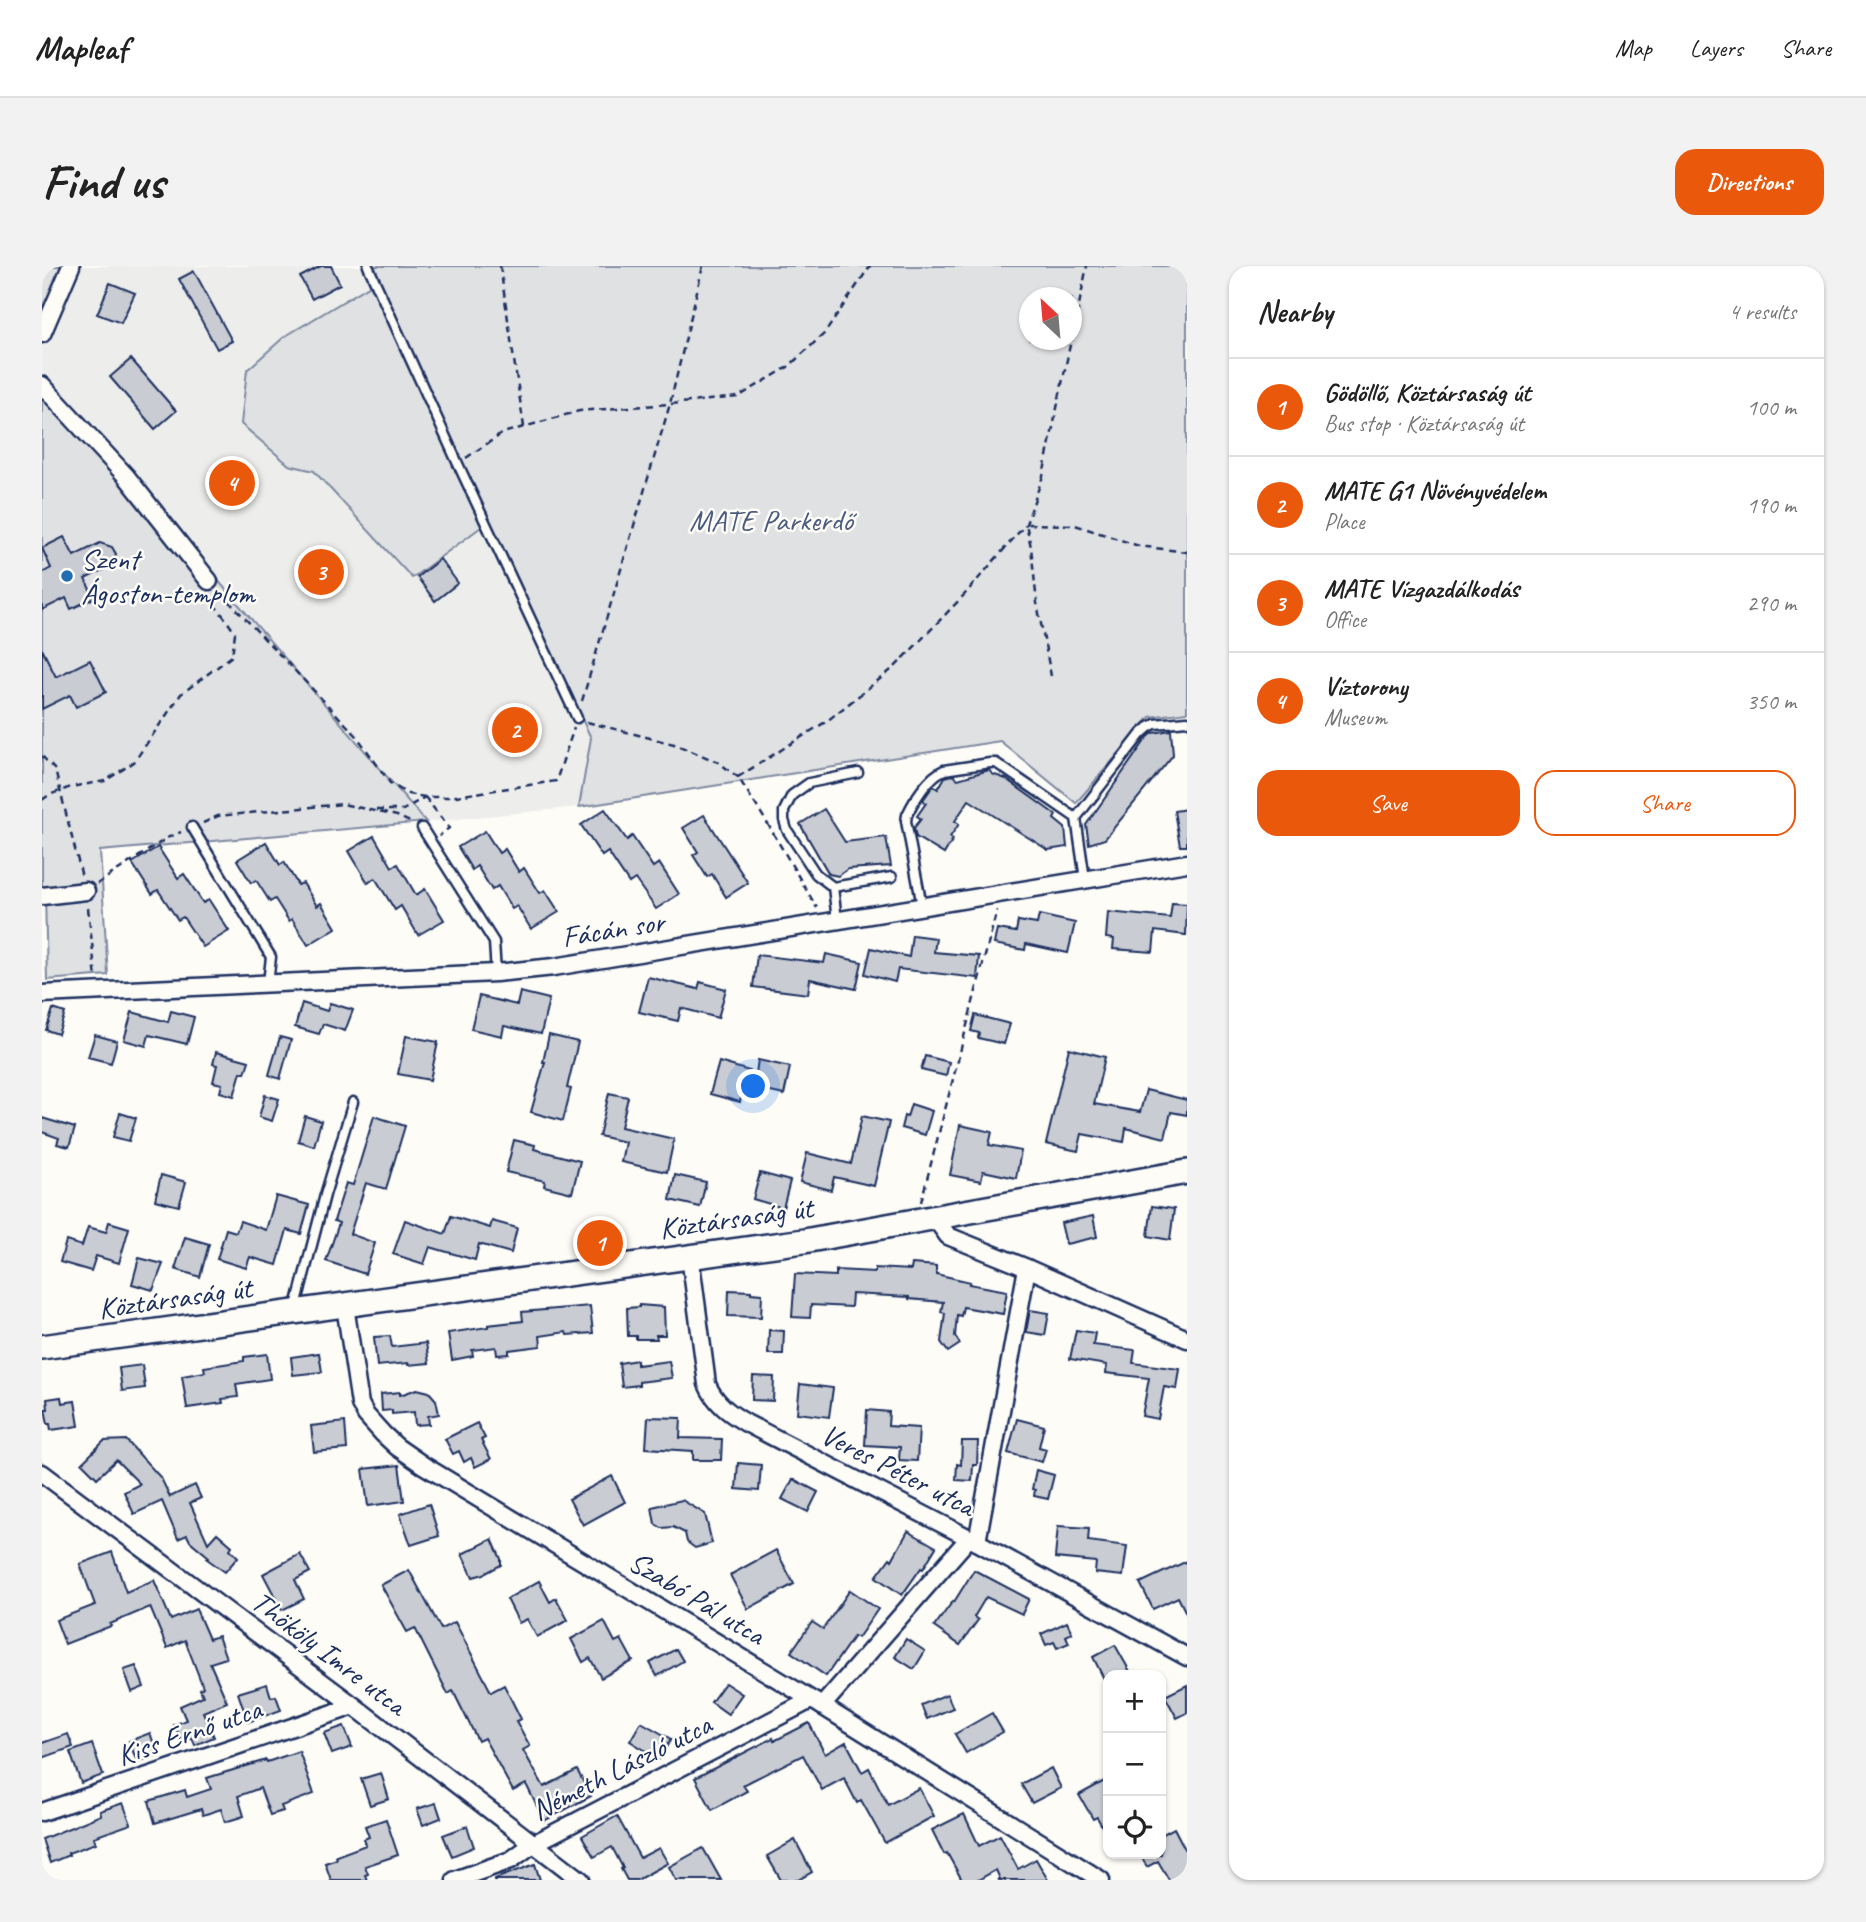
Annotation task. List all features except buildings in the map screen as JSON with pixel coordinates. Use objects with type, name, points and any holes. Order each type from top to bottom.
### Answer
[{"type":"main road","name":"Köztársaság út","points":[[42,1347],[804,1241],[1187,1172]]},
{"type":"street","points":[[42,334],[71,266]]},
{"type":"street","points":[[42,386],[126,477],[209,581]]},
{"type":"street","name":"Fácán sor","points":[[42,994],[496,973],[554,967],[1187,863]]},
{"type":"street","points":[[42,896],[86,891]]},
{"type":"street","points":[[925,1220],[948,1236],[1187,1339]]},
{"type":"street","name":"Veres Péter utca","points":[[690,1256],[704,1369],[711,1394],[728,1412],[973,1540],[1187,1657]]},
{"type":"street","points":[[973,1540],[1027,1268]]},
{"type":"street","name":"Szabó Pál utca","points":[[345,1306],[360,1404],[373,1424],[397,1447],[1101,1880]]},
{"type":"street","name":"Thököly Imre utca","points":[[42,1473],[581,1880]]},
{"type":"street","name":"Németh László utca","points":[[455,1880],[511,1860],[533,1844],[817,1703],[973,1540]]},
{"type":"street","name":"Kiss Ernő utca","points":[[42,1812],[354,1706]]},
{"type":"lane","points":[[368,266],[577,718]]},
{"type":"lane","points":[[1085,879],[1076,818],[1149,727],[1187,721]]},
{"type":"lane","points":[[922,906],[906,821],[907,815],[938,773],[996,764],[1076,818]]},
{"type":"lane","points":[[858,774],[808,783],[792,795],[784,811],[787,830],[816,874],[834,887],[892,877]]},
{"type":"lane","points":[[192,827],[271,957],[268,984]]},
{"type":"lane","points":[[422,828],[494,942],[496,973]]},
{"type":"lane","points":[[831,921],[834,887]]},
{"type":"lane","points":[[294,1313],[321,1207],[354,1102]]},
{"type":"path","points":[[500,266],[524,427]]},
{"type":"path","points":[[42,800],[60,790],[105,781],[134,762],[181,694],[232,656],[234,633],[203,592],[209,581],[356,735],[390,783],[408,794],[449,797],[556,781],[670,404],[703,266]]},
{"type":"path","points":[[458,464],[503,433],[579,411],[738,397],[788,367],[825,333],[870,266]]},
{"type":"path","points":[[1082,289],[1087,266]]},
{"type":"path","points":[[738,777],[827,721],[895,667],[965,594],[1026,524],[1043,476],[1069,350]]},
{"type":"path","points":[[1026,524],[1075,525],[1139,546],[1187,552]]},
{"type":"path","points":[[1026,524],[1051,677]]},
{"type":"path","points":[[577,718],[674,744],[718,762],[738,777],[831,921]]},
{"type":"path","points":[[42,756],[55,770],[86,891],[97,991]]},
{"type":"path","points":[[368,810],[403,810],[425,797]]},
{"type":"path","points":[[425,797],[449,828]]},
{"type":"path","points":[[86,891],[167,838],[218,816],[343,804],[397,816],[422,828]]},
{"type":"path","points":[[925,1220],[1001,893]]},
{"type":"shaded area","points":[[76,266],[371,266],[377,281],[284,337],[289,465],[314,471],[412,577],[488,522],[591,738],[579,807],[426,822],[42,379],[42,343],[46,340]]},
{"type":"green space","points":[[42,266],[76,266],[46,340],[42,343]]},
{"type":"green space","name":"MATE Parkerdő","points":[[371,266],[1187,266],[1187,712],[1150,717],[1076,803],[1000,741],[579,807],[591,738],[488,522],[412,578],[314,471],[289,465],[241,424],[247,370],[284,337],[377,281]]},
{"type":"green space","points":[[42,379],[426,822],[100,851],[108,975],[47,980],[45,893],[42,893]]},
{"type":"place","name":"Víztorony","points":[[232,483]]},
{"type":"place","name":"MATE Vízgazdálkodás","points":[[321,572]]},
{"type":"place","name":"Szent Ágoston-templom","points":[[67,576]]},
{"type":"place","name":"MATE G1 Növényvédelem","points":[[515,730]]},
{"type":"place","name":"Gödöllő, Köztársaság út","points":[[600,1243]]}]
